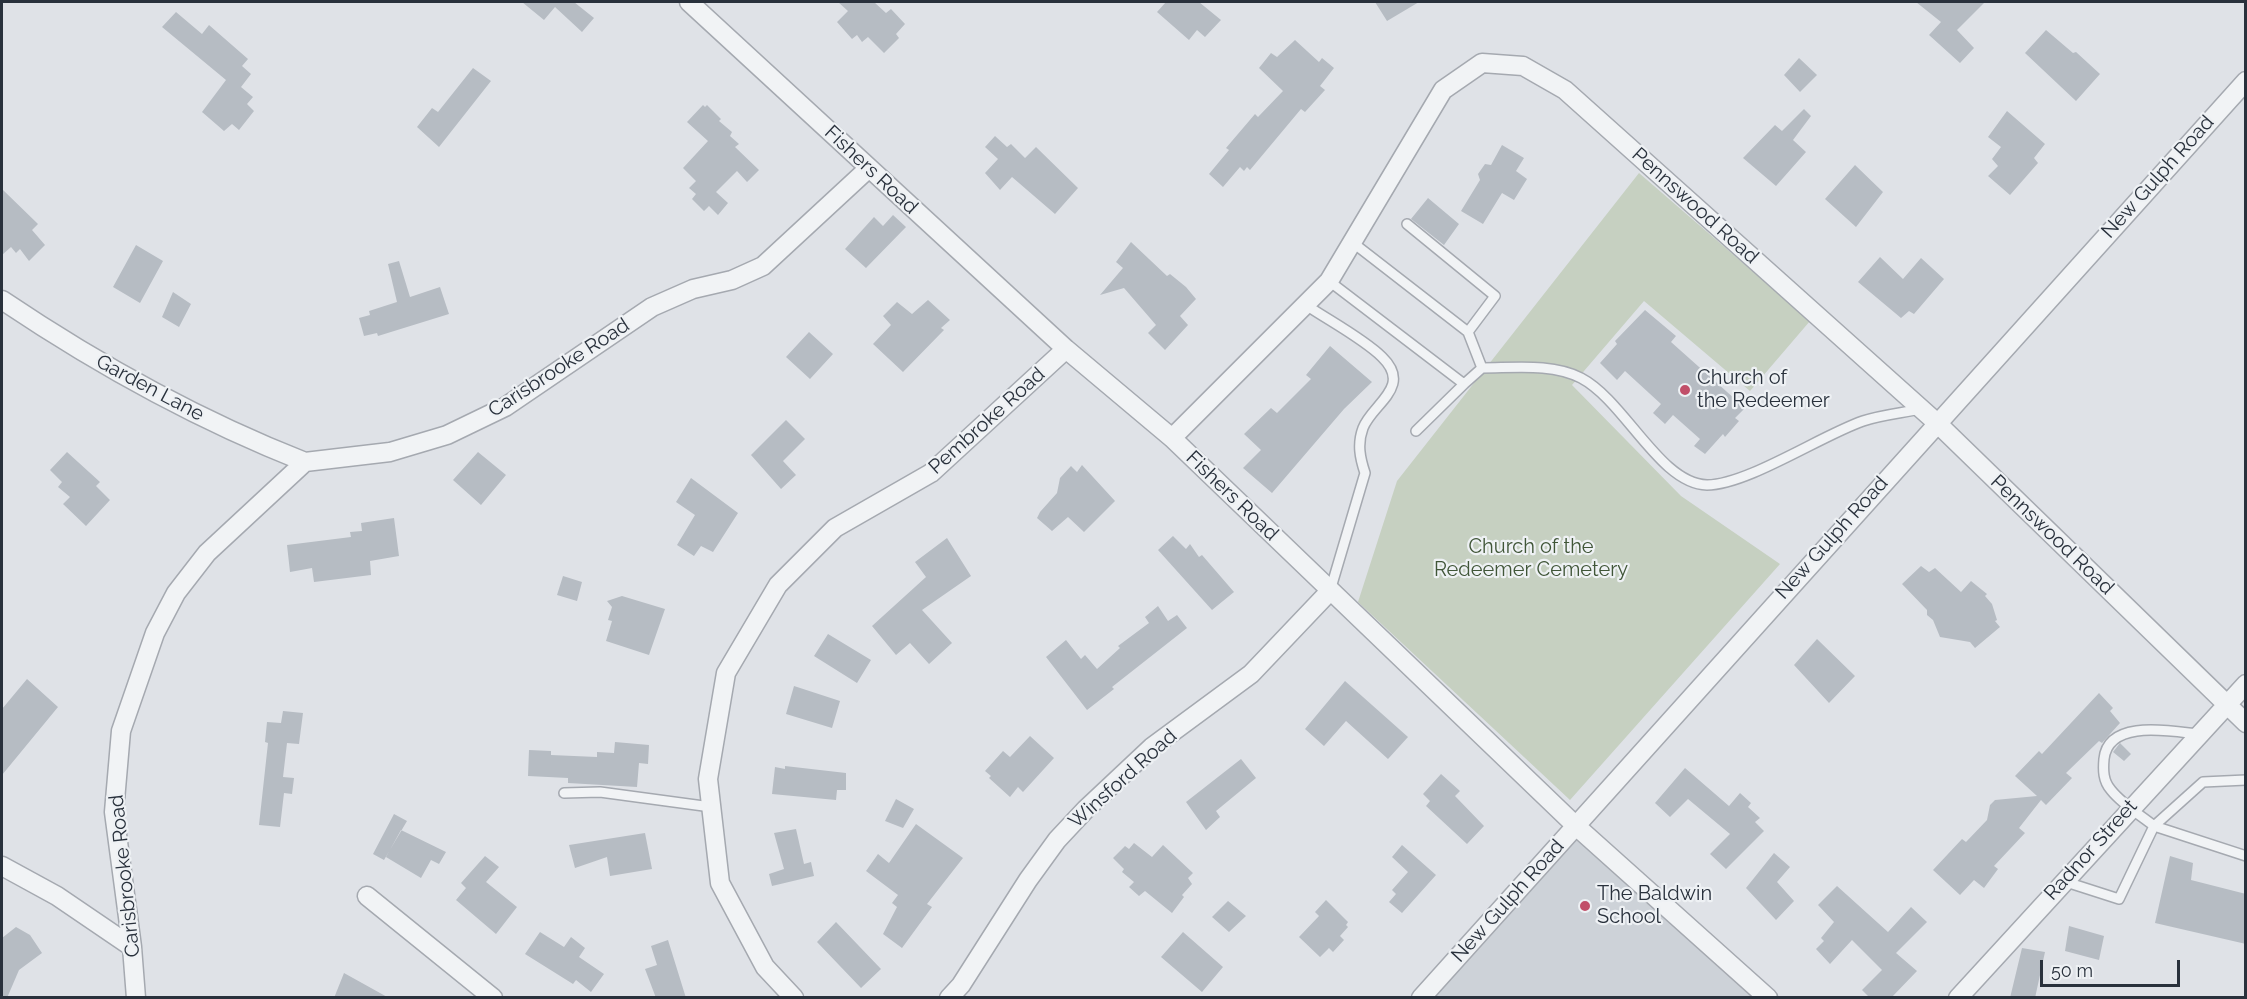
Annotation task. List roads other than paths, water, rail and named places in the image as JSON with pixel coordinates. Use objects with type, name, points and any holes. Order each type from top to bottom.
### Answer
[{"type":"street","name":"Fishers Road","points":[[689,2],[1066,349],[1172,438],[1576,826],[1768,998]]},
{"type":"street","name":"Pennswood Road","points":[[1172,438],[1329,281],[1443,90],[1482,63],[1523,66],[1565,90],[1936,422],[2246,723]]},
{"type":"street","name":"New Gulph Road","points":[[1421,998],[1936,422],[2246,81]]},
{"type":"street","name":"Carisbrooke Road","points":[[136,998],[132,947],[114,812],[121,732],[155,633],[176,593],[207,553],[305,462],[390,452],[447,435],[506,407],[652,307],[684,293],[732,280],[763,267],[869,168]]},
{"type":"street","name":"Garden Lane","points":[[2,300],[74,348],[245,438],[305,462]]},
{"type":"street","name":"Pembroke Road","points":[[794,998],[765,967],[720,883],[708,779],[726,673],[778,585],[835,528],[932,473],[1066,349]]},
{"type":"street","name":"Winsford Road","points":[[949,998],[961,985],[1057,840],[1086,809],[1152,747],[1251,674],[1330,591]]},
{"type":"street","name":"Radnor Street","points":[[1958,998],[2224,703],[2246,684]]},
{"type":"street","points":[[2,866],[57,896],[132,947]]},
{"type":"street","points":[[367,896],[493,998]]},
{"type":"lane","points":[[1407,224],[1495,297],[1468,332]]},
{"type":"lane","points":[[1352,242],[1468,332],[1482,368]]},
{"type":"lane","points":[[1329,281],[1464,384]]},
{"type":"lane","points":[[1306,304],[1381,356],[1392,374],[1390,394],[1364,427],[1360,458],[1365,473],[1330,591]]},
{"type":"lane","points":[[1416,432],[1482,368],[1552,369],[1580,378],[1605,394],[1670,470],[1687,480],[1707,485],[1745,475],[1863,421],[1921,409]]},
{"type":"lane","points":[[2197,734],[2156,729],[2134,731],[2116,738],[2105,752],[2103,772],[2110,789],[2154,826],[2246,856]]},
{"type":"lane","points":[[2063,881],[2119,899],[2154,826],[2203,782],[2246,780]]},
{"type":"lane","points":[[564,793],[600,792],[711,807]]},
{"type":"place","name":"Church of the Redeemer","points":[[1685,390]]},
{"type":"place","name":"The Baldwin School","points":[[1585,906]]},
{"type":"park label","name":"Church of the Redeemer Cemetery","points":[[1531,558]]}]
